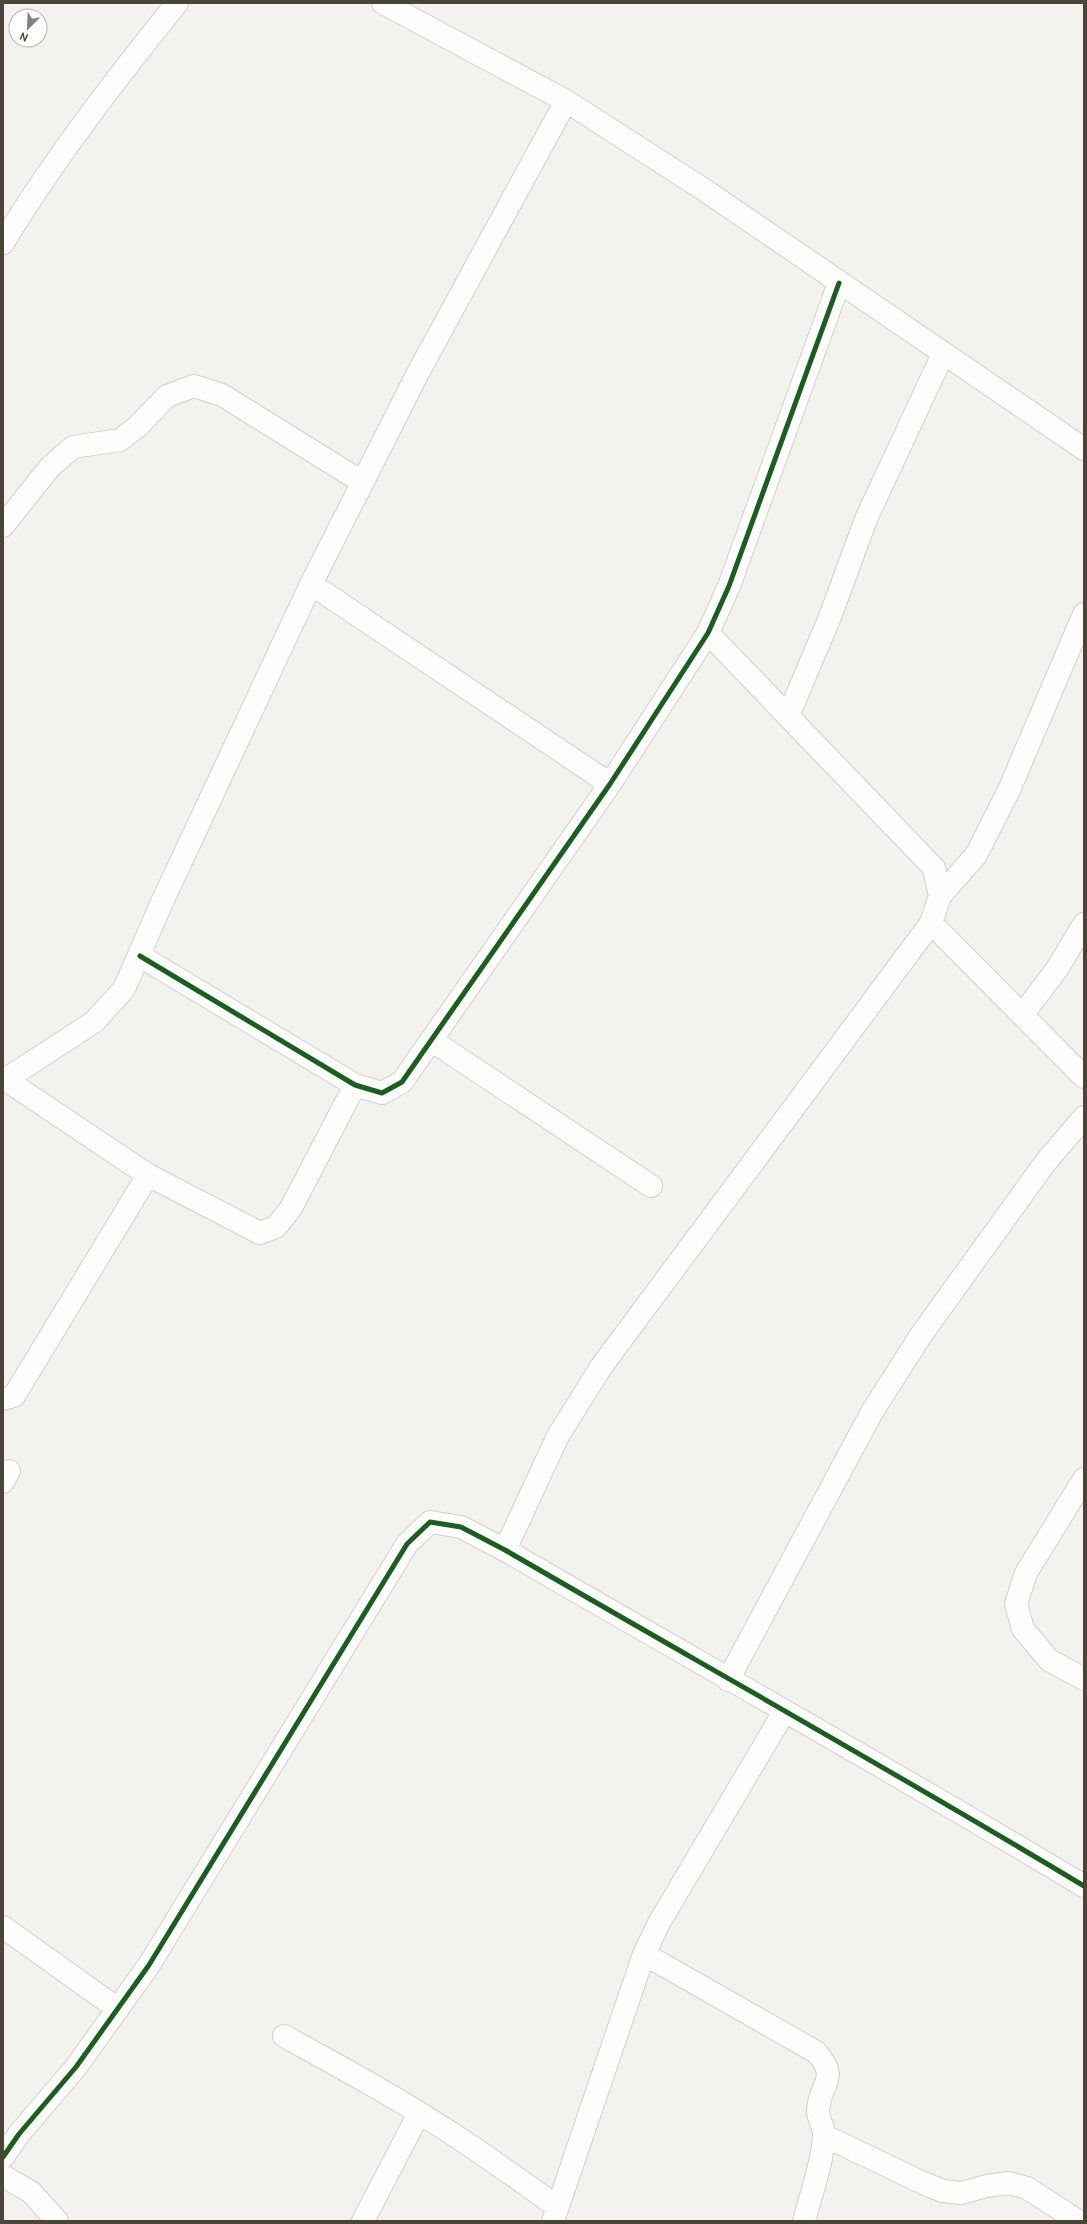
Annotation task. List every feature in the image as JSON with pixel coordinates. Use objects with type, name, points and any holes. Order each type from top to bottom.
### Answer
[{"type":"street","points":[[3,243],[40,186],[116,80],[177,3]]},
{"type":"street","points":[[383,3],[566,101],[706,191],[942,354],[1084,449]]},
{"type":"street","points":[[355,1085],[291,1208],[276,1228],[260,1234],[246,1228],[148,1175],[4,1081],[94,1022],[124,990],[167,892],[311,584],[419,371],[566,101]]},
{"type":"street","points":[[140,956],[355,1085],[382,1094],[402,1082],[610,784],[708,633],[730,586],[839,283]]},
{"type":"street","points":[[788,716],[830,617],[866,519],[942,354]]},
{"type":"street","points":[[3,526],[50,467],[73,447],[120,440],[137,427],[167,396],[194,386],[222,395],[362,482]]},
{"type":"street","points":[[311,584],[610,784]]},
{"type":"street","points":[[505,1550],[558,1436],[601,1367],[931,923],[940,896],[976,855],[1009,790],[1084,614]]},
{"type":"street","points":[[708,633],[934,868],[940,896]]},
{"type":"street","points":[[931,923],[1084,1077]]},
{"type":"street","points":[[1023,1014],[1058,969],[1084,924]]},
{"type":"street","points":[[430,1040],[651,1186]]},
{"type":"street","points":[[728,1680],[872,1412],[921,1335],[1045,1164],[1084,1117]]},
{"type":"street","points":[[3,1399],[14,1396],[148,1175]]},
{"type":"street","points":[[1084,1479],[1026,1573],[1016,1604],[1023,1629],[1049,1660],[1084,1679]]},
{"type":"street","points":[[3,2157],[19,2134],[76,2067],[149,1965],[407,1544],[430,1522],[461,1527],[505,1550],[728,1680],[932,1794],[1084,1886]]},
{"type":"street","points":[[284,2036],[368,2082],[463,2140],[555,2214],[644,1954],[659,1923],[784,1712]]},
{"type":"street","points":[[3,1926],[118,2009]]},
{"type":"street","points":[[644,1954],[816,2052],[827,2064],[828,2079],[821,2094],[818,2112],[825,2136],[804,2221]]},
{"type":"street","points":[[363,2221],[419,2113]]},
{"type":"street","points":[[825,2136],[943,2191],[961,2193],[987,2186],[1010,2183],[1027,2188],[1078,2221]]},
{"type":"street","points":[[3,2176],[31,2192],[57,2221]]},
{"type":"cycle path","points":[[140,956],[355,1085],[382,1093],[402,1082],[610,784],[708,633],[729,586],[839,283]]},
{"type":"cycle path","points":[[3,2157],[19,2134],[76,2067],[149,1965],[407,1544],[430,1522],[461,1527],[505,1550],[868,1759],[1084,1886]]}]
